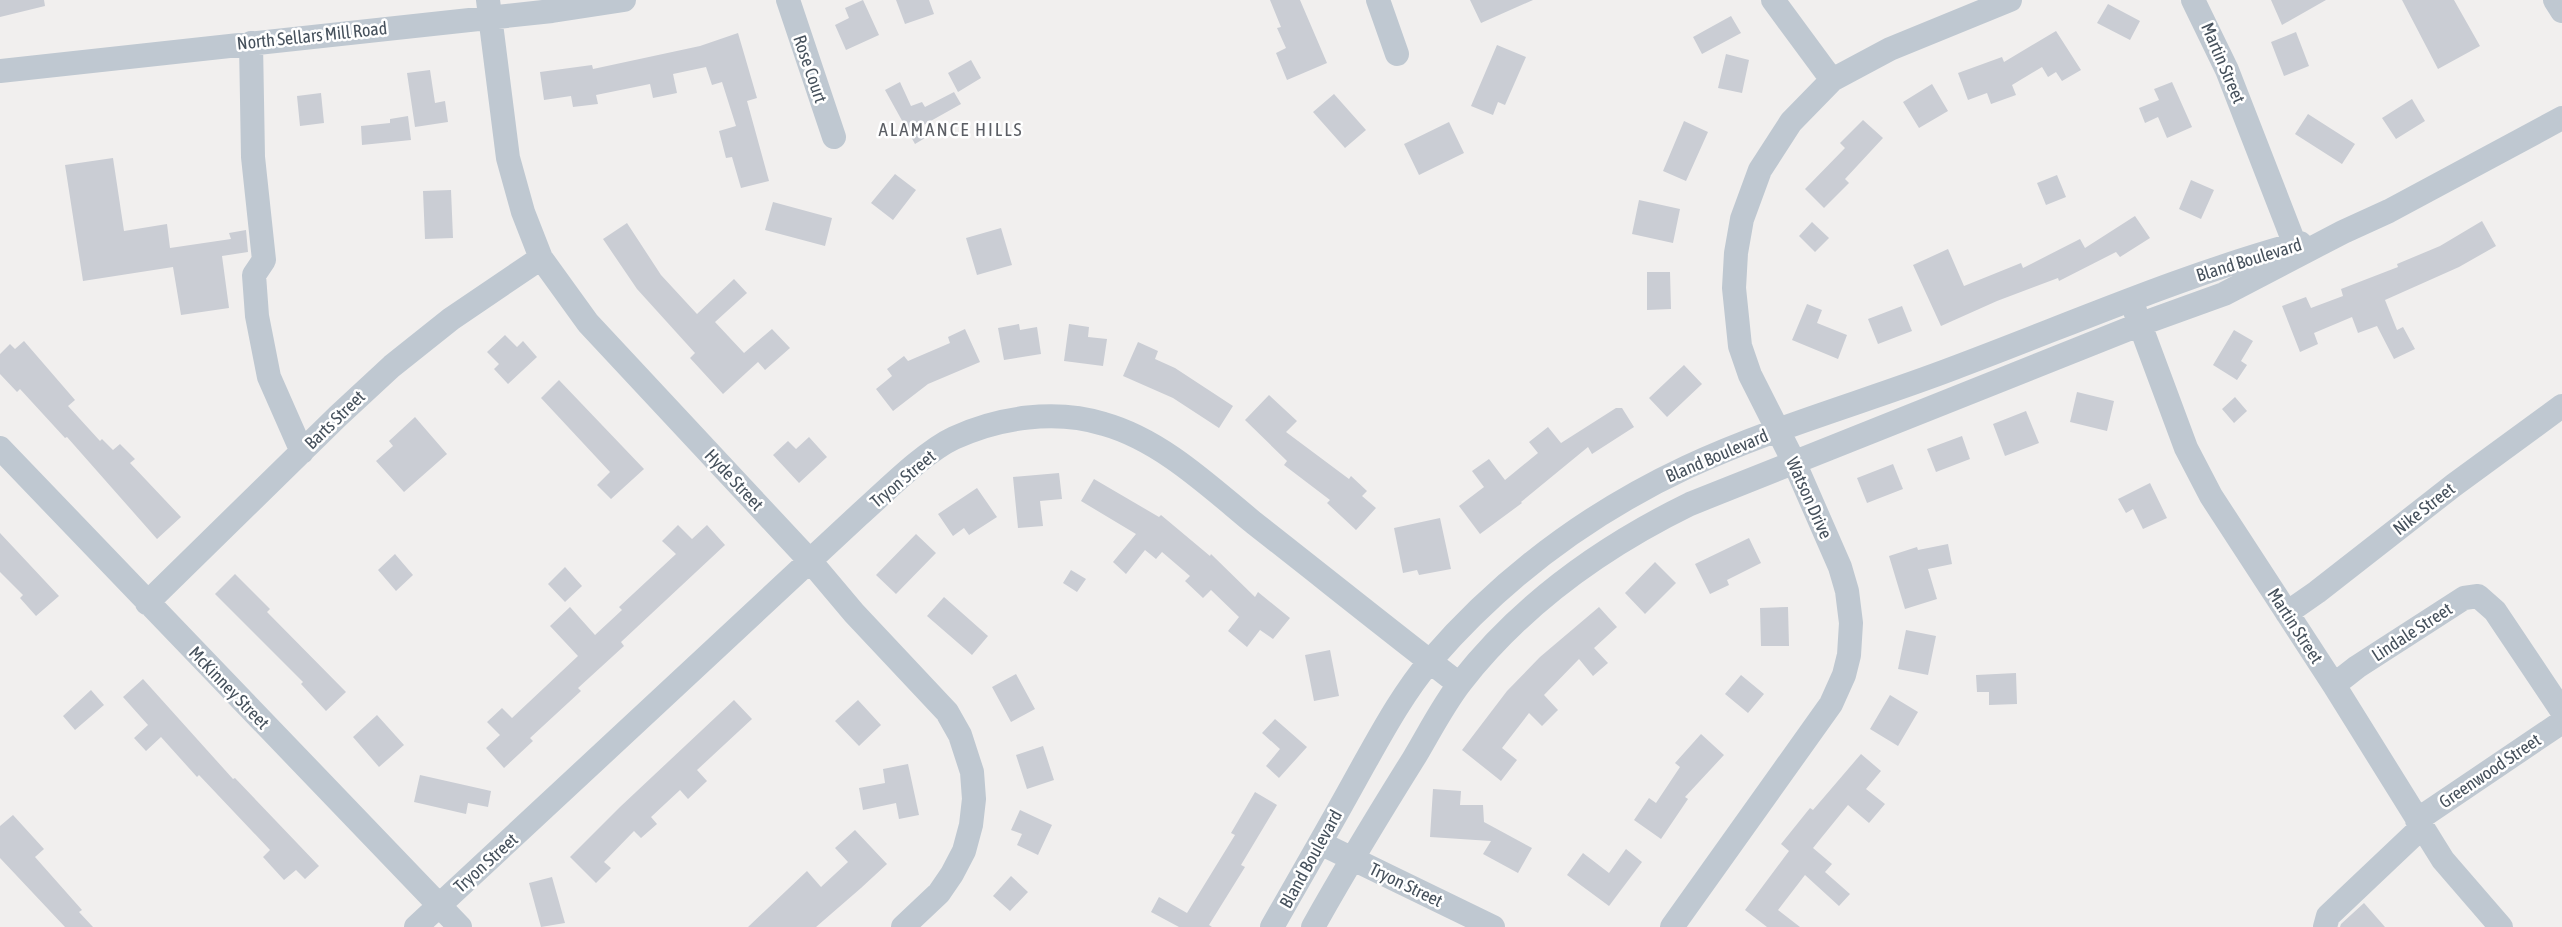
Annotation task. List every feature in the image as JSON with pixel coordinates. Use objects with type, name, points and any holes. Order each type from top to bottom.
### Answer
[{"type":"street","name":"North Sellars Mill Road","points":[[0,71],[250,43],[489,8],[552,11],[624,0]]},
{"type":"street","name":"Rose Court","points":[[788,0],[834,137]]},
{"type":"street","points":[[1378,0],[1397,54]]},
{"type":"street","points":[[1773,0],[1832,80]]},
{"type":"street","name":"Watson Drive","points":[[1672,927],[1831,704],[1844,675],[1849,654],[1851,623],[1847,591],[1840,567],[1795,464],[1750,375],[1740,346],[1734,288],[1742,219],[1760,170],[1791,122],[1832,80],[1890,49],[2010,0]]},
{"type":"street","name":"Martin Street","points":[[2193,0],[2227,70],[2295,245]]},
{"type":"street","points":[[2556,0],[2562,12]]},
{"type":"street","name":"Hyde Street","points":[[489,8],[508,158],[523,212],[541,258],[588,323],[947,712],[965,747],[972,772],[973,812],[964,851],[953,874],[939,893],[903,927]]},
{"type":"street","points":[[250,43],[253,157],[264,260],[254,275],[257,316],[269,377],[302,452]]},
{"type":"street","name":"Bland Boulevard","points":[[1313,927],[1351,859],[1459,684],[1518,619],[1599,555],[1690,504],[2141,324],[2224,294],[2389,211],[2562,118]]},
{"type":"street","name":"Bland Boulevard","points":[[1272,927],[1386,726],[1430,662],[1498,592],[1554,544],[1588,521],[1627,497],[1689,466],[1777,431],[1951,370],[2240,259],[2343,232]]},
{"type":"street","name":"Barts Street","points":[[147,603],[392,366],[451,319],[541,258]]},
{"type":"street","name":"Martin Street","points":[[2130,301],[2186,448],[2198,472],[2443,860],[2501,927]]},
{"type":"street","name":"Nike Street","points":[[2287,613],[2562,406]]},
{"type":"street","name":"Tryon Street","points":[[416,927],[886,491],[951,439],[996,422],[1050,416],[1103,423],[1144,439],[1198,477],[1459,684]]},
{"type":"street","name":"McKinney Street","points":[[0,448],[460,927]]},
{"type":"street","name":"Lindale Street","points":[[2334,685],[2463,598],[2478,596],[2495,611],[2562,711]]},
{"type":"street","name":"Greenwood Street","points":[[2325,927],[2328,916],[2419,823],[2562,722]]},
{"type":"street","name":"Tryon Street","points":[[1320,843],[1493,927]]},
{"type":"building","points":[[0,0],[44,0],[45,6],[0,17]]},
{"type":"building","points":[[863,0],[879,35],[846,50],[835,25],[849,18],[845,8]]},
{"type":"building","points":[[896,0],[929,0],[934,14],[905,24]]},
{"type":"building","points":[[1270,0],[1300,0],[1327,63],[1287,80],[1276,53],[1286,48],[1277,28],[1281,27]]},
{"type":"building","points":[[1470,0],[1533,0],[1481,23]]},
{"type":"building","points":[[2271,0],[2326,0],[2282,25]]},
{"type":"building","points":[[2402,0],[2454,0],[2480,46],[2438,69]]},
{"type":"building","points":[[2108,4],[2140,21],[2130,40],[2097,23]]},
{"type":"building","points":[[1731,16],[1741,33],[1702,54],[1693,37]]},
{"type":"building","points":[[2056,31],[2081,70],[2062,81],[2056,72],[2048,77],[2042,67],[2012,85],[2016,95],[1991,104],[1987,93],[1968,100],[1958,73],[2002,57],[2004,62]]},
{"type":"building","points":[[2296,32],[2309,66],[2284,76],[2271,42]]},
{"type":"building","points":[[738,33],[757,98],[747,101],[769,181],[741,188],[732,157],[726,158],[719,131],[736,126],[722,82],[712,85],[706,67],[673,74],[677,93],[653,98],[650,84],[596,95],[598,104],[573,107],[571,96],[544,100],[540,72],[592,65],[593,69],[700,46]]},
{"type":"building","points":[[1497,45],[1526,57],[1505,105],[1498,102],[1493,115],[1471,106]]},
{"type":"building","points":[[1726,54],[1749,60],[1742,93],[1718,88]]},
{"type":"building","points":[[971,60],[981,78],[958,92],[948,73]]},
{"type":"building","points":[[430,70],[435,103],[445,101],[448,122],[415,127],[407,73]]},
{"type":"building","points":[[900,82],[911,106],[922,102],[925,107],[954,92],[961,104],[920,127],[925,138],[915,144],[885,90]]},
{"type":"building","points":[[2172,82],[2192,127],[2167,138],[2158,117],[2145,123],[2139,108],[2159,100],[2154,89]]},
{"type":"building","points":[[1932,84],[1948,111],[1919,128],[1903,102]]},
{"type":"building","points":[[321,93],[324,123],[300,126],[297,96]]},
{"type":"building","points":[[1334,94],[1366,130],[1345,148],[1313,112]]},
{"type":"building","points":[[2412,99],[2425,121],[2396,139],[2382,118]]},
{"type":"building","points":[[2308,114],[2355,144],[2342,164],[2295,134]]},
{"type":"building","points":[[408,116],[411,140],[362,145],[361,126],[390,123],[390,119]]},
{"type":"building","points":[[1863,120],[1883,138],[1845,179],[1849,183],[1824,208],[1805,189],[1845,148],[1840,143]]},
{"type":"building","points":[[1684,121],[1708,132],[1686,181],[1663,171]]},
{"type":"building","points":[[1449,122],[1464,153],[1419,175],[1404,144]]},
{"type":"building","points":[[113,158],[124,231],[167,224],[170,248],[231,239],[229,233],[246,230],[248,252],[222,256],[229,308],[181,315],[173,267],[83,281],[65,165]]},
{"type":"building","points":[[895,174],[916,190],[893,220],[871,203]]},
{"type":"building","points":[[2057,175],[2066,197],[2046,205],[2037,183]]},
{"type":"building","points":[[2191,180],[2214,190],[2201,219],[2179,209]]},
{"type":"building","points":[[451,190],[453,238],[425,239],[423,191]]},
{"type":"building","points":[[1639,200],[1680,209],[1673,243],[1632,234]]},
{"type":"building","points":[[773,202],[832,218],[825,246],[765,230]]},
{"type":"building","points":[[2135,216],[2150,238],[2120,257],[2116,252],[2059,281],[2058,278],[1997,301],[1941,326],[1913,265],[1948,249],[1964,286],[2021,263],[2023,268],[2080,239],[2085,248]]},
{"type":"building","points":[[2482,221],[2496,246],[2459,267],[2385,300],[2397,330],[2403,327],[2415,349],[2394,359],[2377,326],[2358,333],[2352,317],[2314,333],[2318,344],[2300,352],[2282,306],[2306,297],[2311,308],[2343,296],[2341,289],[2398,267],[2397,264],[2440,246]]},
{"type":"building","points":[[1812,222],[1829,238],[1815,252],[1799,236]]},
{"type":"building","points":[[627,223],[661,275],[697,314],[734,279],[747,293],[715,322],[744,353],[772,329],[790,348],[765,370],[758,362],[723,394],[690,358],[695,353],[637,289],[603,239]]},
{"type":"building","points":[[1001,228],[1012,265],[977,275],[966,238]]},
{"type":"building","points":[[1647,272],[1670,272],[1671,309],[1647,310]]},
{"type":"building","points":[[1807,304],[1822,310],[1817,323],[1847,335],[1838,359],[1792,340]]},
{"type":"building","points":[[1902,306],[1912,331],[1878,344],[1868,319]]},
{"type":"building","points":[[1019,324],[1020,330],[1037,327],[1041,354],[1004,360],[998,328]]},
{"type":"building","points":[[1069,324],[1089,327],[1088,337],[1107,339],[1103,366],[1064,361]]},
{"type":"building","points":[[965,329],[980,362],[928,384],[893,411],[876,389],[892,376],[887,369],[904,356],[908,361],[950,343],[948,337]]},
{"type":"building","points":[[2234,330],[2253,341],[2241,361],[2247,365],[2237,380],[2213,365]]},
{"type":"building","points":[[505,335],[517,347],[523,341],[537,357],[508,384],[494,369],[499,364],[487,352]]},
{"type":"building","points":[[24,341],[75,400],[68,406],[100,441],[102,439],[113,450],[120,444],[135,459],[130,463],[181,517],[157,539],[67,437],[65,438],[20,389],[17,392],[0,374],[0,354],[10,344],[15,349]]},
{"type":"building","points":[[1138,342],[1158,351],[1155,359],[1175,368],[1233,406],[1219,428],[1173,398],[1123,376]]},
{"type":"building","points":[[1684,365],[1702,384],[1667,417],[1649,398]]},
{"type":"building","points":[[559,380],[644,469],[611,499],[597,485],[610,472],[541,398]]},
{"type":"building","points":[[2077,392],[2114,401],[2107,431],[2070,422]]},
{"type":"building","points":[[1269,395],[1297,421],[1286,432],[1349,479],[1351,476],[1367,491],[1362,496],[1376,508],[1356,530],[1327,503],[1330,500],[1284,465],[1287,461],[1245,420]]},
{"type":"building","points":[[2235,397],[2247,411],[2234,423],[2222,409]]},
{"type":"building","points":[[1616,408],[1622,408],[1634,427],[1592,454],[1588,447],[1522,503],[1480,534],[1459,506],[1484,487],[1472,471],[1489,459],[1505,480],[1538,453],[1529,442],[1548,427],[1561,443]]},
{"type":"building","points":[[2026,411],[2039,443],[2005,456],[1993,424]]},
{"type":"building","points":[[415,417],[447,454],[404,492],[376,461],[393,446],[389,441]]},
{"type":"building","points":[[1962,436],[1970,459],[1936,472],[1927,449]]},
{"type":"building","points":[[809,437],[827,457],[799,483],[773,455],[788,441],[796,449]]},
{"type":"building","points":[[1893,464],[1903,489],[1867,503],[1857,478]]},
{"type":"building","points":[[1059,473],[1062,499],[1040,501],[1043,526],[1018,528],[1013,477]]},
{"type":"building","points":[[1094,479],[1159,517],[1161,515],[1210,556],[1211,554],[1255,597],[1258,592],[1290,618],[1273,639],[1260,630],[1247,647],[1228,631],[1239,617],[1211,590],[1203,598],[1185,581],[1190,576],[1162,552],[1156,559],[1145,550],[1126,574],[1113,562],[1136,534],[1081,501]]},
{"type":"building","points":[[2150,483],[2167,518],[2143,529],[2133,509],[2126,513],[2118,499]]},
{"type":"building","points":[[977,488],[997,517],[969,535],[964,528],[953,536],[938,514]]},
{"type":"building","points":[[1440,518],[1451,569],[1419,575],[1417,570],[1403,573],[1394,528]]},
{"type":"building","points":[[678,525],[692,539],[707,525],[725,545],[621,642],[624,646],[578,688],[581,691],[530,738],[533,741],[504,768],[486,748],[500,735],[487,722],[502,708],[512,718],[578,656],[550,626],[570,607],[595,635],[622,610],[619,607],[676,554],[662,541]]},
{"type":"building","points":[[0,533],[59,596],[36,616],[20,598],[23,595],[0,572]]},
{"type":"building","points":[[916,534],[936,553],[896,594],[876,575]]},
{"type":"building","points":[[1749,538],[1761,563],[1727,580],[1729,585],[1710,594],[1695,564]]},
{"type":"building","points":[[1948,544],[1952,564],[1928,569],[1937,599],[1905,609],[1889,556],[1917,547],[1918,550]]},
{"type":"building","points":[[395,554],[413,575],[396,591],[378,570]]},
{"type":"building","points":[[1655,562],[1676,583],[1645,614],[1625,593]]},
{"type":"building","points":[[565,567],[582,586],[565,602],[548,584]]},
{"type":"building","points":[[1071,570],[1086,579],[1077,592],[1063,583]]},
{"type":"building","points":[[235,574],[270,609],[267,612],[346,692],[326,711],[301,684],[303,682],[215,594]]},
{"type":"building","points":[[944,597],[988,636],[972,655],[927,616]]},
{"type":"building","points":[[1599,607],[1617,627],[1594,648],[1608,663],[1593,676],[1579,659],[1544,695],[1558,710],[1542,726],[1529,713],[1502,748],[1517,760],[1501,781],[1462,750],[1507,691],[1540,657]]},
{"type":"building","points":[[1788,607],[1789,646],[1761,646],[1760,608]]},
{"type":"building","points":[[1906,630],[1936,636],[1928,675],[1898,669]]},
{"type":"building","points":[[1330,650],[1339,696],[1314,701],[1305,655]]},
{"type":"building","points":[[2016,673],[2017,704],[1989,705],[1989,692],[1977,692],[1976,675]]},
{"type":"building","points":[[1016,674],[1035,709],[1011,722],[992,687]]},
{"type":"building","points":[[1741,675],[1764,694],[1748,713],[1725,694]]},
{"type":"building","points":[[143,679],[233,779],[235,778],[319,866],[305,879],[296,870],[284,880],[263,857],[270,850],[161,737],[146,751],[134,738],[148,725],[123,697]]},
{"type":"building","points":[[91,690],[104,705],[75,730],[63,716]]},
{"type":"building","points":[[1890,695],[1918,712],[1898,746],[1870,729]]},
{"type":"building","points":[[734,700],[752,719],[697,770],[707,781],[688,799],[680,790],[651,817],[657,824],[641,838],[634,831],[604,862],[611,868],[596,883],[570,857]]},
{"type":"building","points":[[858,700],[881,725],[859,746],[835,721]]},
{"type":"building","points":[[377,715],[404,745],[379,767],[353,737]]},
{"type":"building","points":[[1275,719],[1307,747],[1279,778],[1266,766],[1280,749],[1262,733]]},
{"type":"building","points":[[1701,734],[1724,755],[1685,797],[1688,799],[1661,839],[1634,820],[1649,798],[1656,803],[1680,767],[1675,763]]},
{"type":"building","points":[[1043,746],[1054,780],[1027,789],[1016,755]]},
{"type":"building","points":[[1861,754],[1881,771],[1866,789],[1885,804],[1869,823],[1848,805],[1813,848],[1832,864],[1825,872],[1850,894],[1839,906],[1805,875],[1778,910],[1800,927],[1767,927],[1745,910],[1789,851],[1781,844],[1810,808],[1813,810]]},
{"type":"building","points":[[908,764],[919,815],[899,819],[896,803],[863,810],[859,788],[885,783],[883,769]]},
{"type":"building","points":[[420,775],[491,791],[488,807],[468,803],[466,814],[414,802]]},
{"type":"building","points":[[1433,789],[1461,791],[1460,805],[1483,805],[1484,822],[1532,848],[1518,873],[1483,854],[1491,841],[1430,837]]},
{"type":"building","points":[[1255,792],[1277,805],[1241,865],[1245,867],[1209,925],[1212,927],[1179,927],[1151,912],[1159,897],[1187,913],[1235,835],[1231,833]]},
{"type":"building","points":[[1020,810],[1052,825],[1038,855],[1017,845],[1022,834],[1011,830]]},
{"type":"building","points":[[13,815],[44,849],[35,857],[82,910],[79,912],[93,927],[65,927],[0,858],[0,826]]},
{"type":"building","points":[[855,830],[887,864],[861,888],[816,927],[748,927],[807,871],[821,887],[848,862],[835,848]]},
{"type":"building","points":[[1626,849],[1642,862],[1609,906],[1567,875],[1583,853],[1609,873]]},
{"type":"building","points":[[1011,876],[1028,892],[1010,911],[993,896]]},
{"type":"building","points":[[552,877],[565,923],[541,927],[529,883]]},
{"type":"building","points":[[2364,903],[2385,927],[2340,927],[2341,924]]},
{"type":"district","name":"ALAMANCE HILLS","points":[[951,129]]}]
